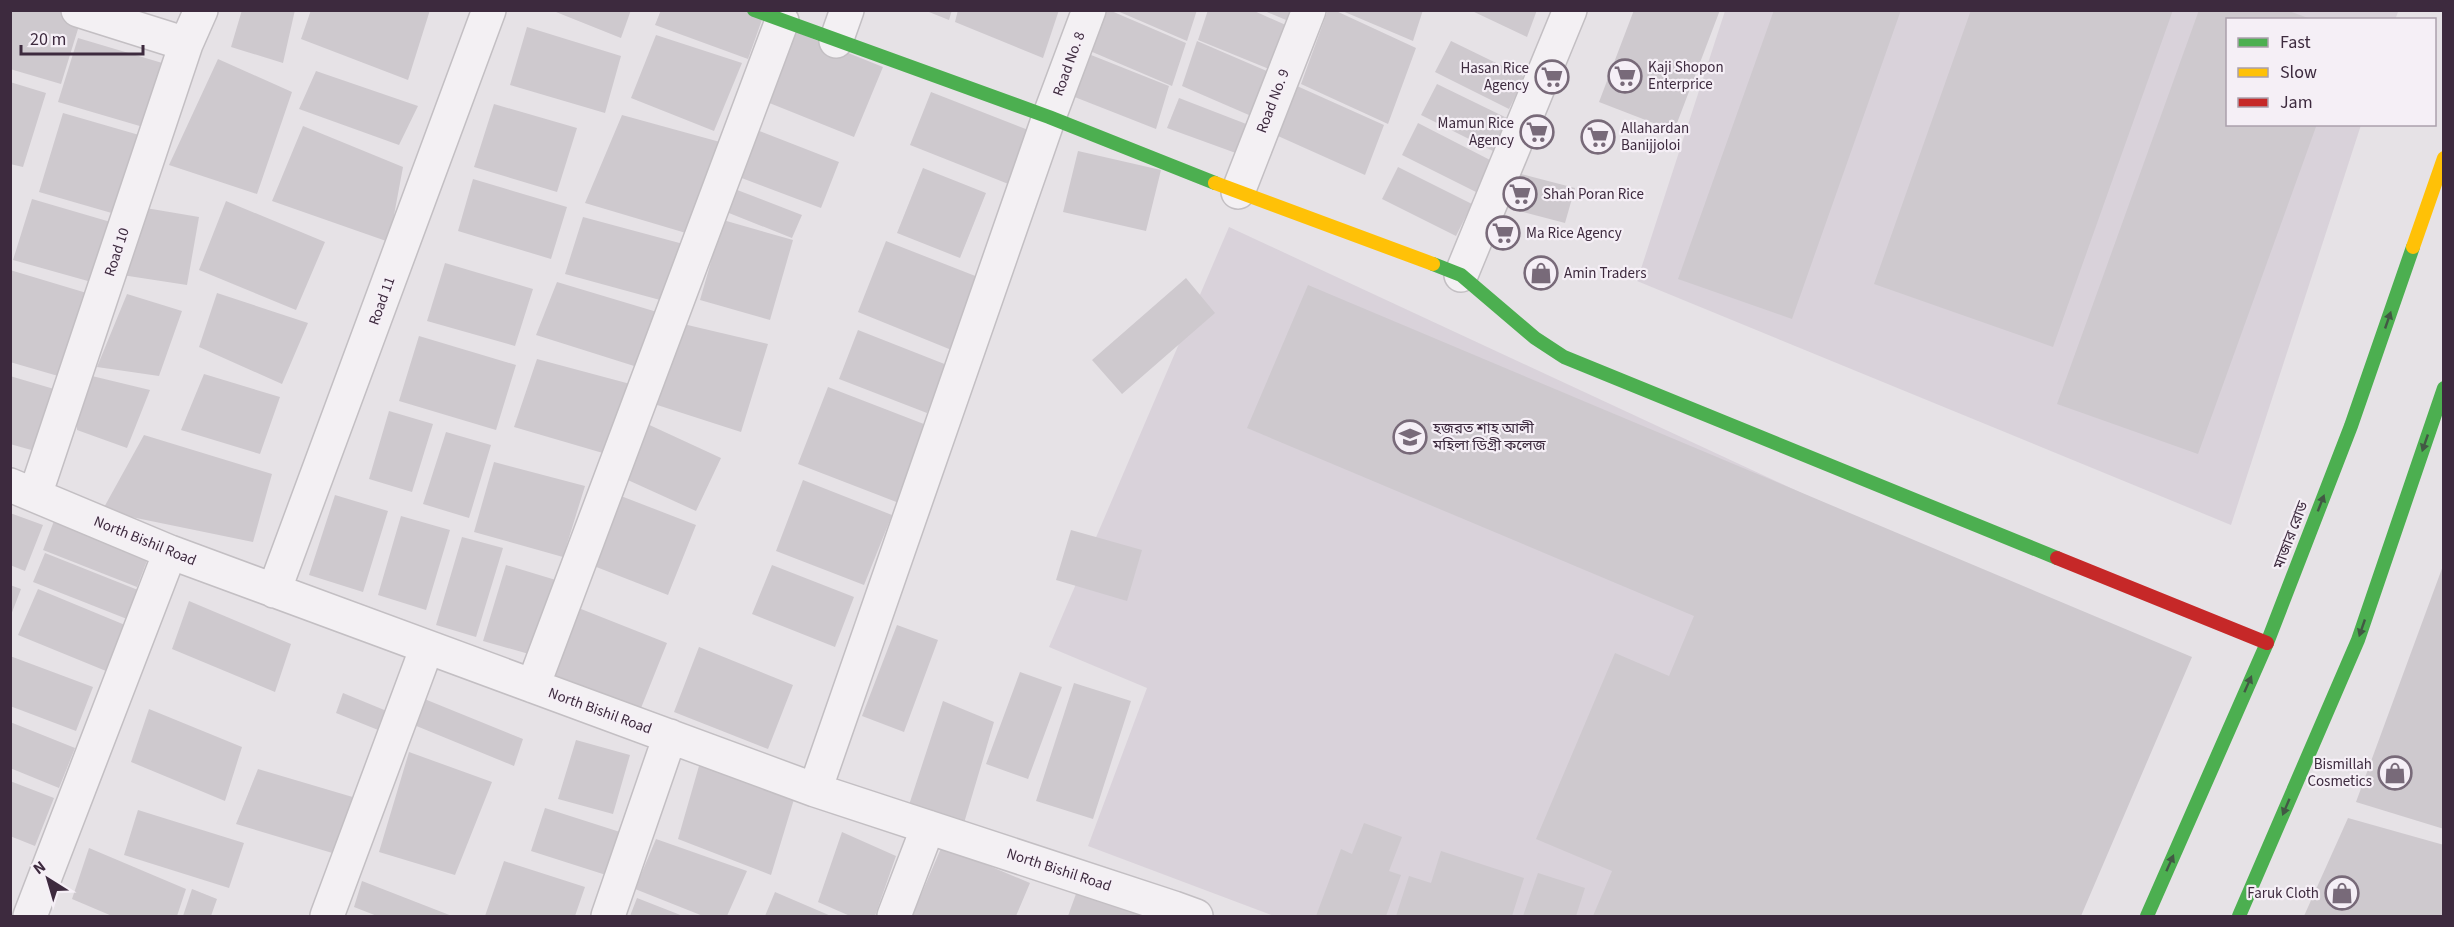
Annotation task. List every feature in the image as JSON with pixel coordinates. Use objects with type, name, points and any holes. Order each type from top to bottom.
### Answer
[{"type":"street","points":[[78,10],[186,44]]},
{"type":"street","name":"Road 10","points":[[23,490],[186,44],[201,10]]},
{"type":"street","name":"Road 11","points":[[274,591],[489,10]]},
{"type":"street","points":[[836,41],[846,10]]},
{"type":"street","name":"Road No. 8","points":[[815,790],[1049,117],[1089,10]]},
{"type":"street","name":"Road No. 9","points":[[1238,192],[1308,10]]},
{"type":"street","points":[[1461,275],[1570,10]]},
{"type":"street","points":[[533,686],[768,16],[1049,117],[1238,192],[1461,275],[1535,338],[1564,357],[2266,643]]},
{"type":"street","name":"মাজার রোড","points":[[2146,916],[2266,643],[2351,426],[2444,158]]},
{"type":"street","points":[[2239,916],[2358,640],[2444,388]]},
{"type":"street","name":"North Bishil Road","points":[[23,490],[170,552],[815,790],[1180,914]]},
{"type":"street","points":[[30,916],[170,552]]},
{"type":"street","points":[[327,916],[427,647]]},
{"type":"street","points":[[608,916],[670,736]]},
{"type":"street","points":[[894,916],[928,827]]},
{"type":"shaded area","points":[[2394,10],[2398,12],[2396,18],[2226,18],[2226,126],[2361,126],[2231,525],[1637,281],[1725,11]]},
{"type":"shaded area","name":"হজরত শাহ আলী মহিলা ডিগ্রী কলেজ","points":[[1229,227],[2172,665],[2056,916],[1274,916],[1088,846],[1147,688],[1049,647]]},
{"type":"building","points":[[10,10],[63,10],[82,16],[61,84],[10,69]]},
{"type":"building","points":[[242,10],[295,10],[283,63],[231,47]]},
{"type":"building","points":[[311,10],[430,10],[408,80],[301,39]]},
{"type":"building","points":[[551,10],[631,10],[621,38]]},
{"type":"building","points":[[661,10],[753,10],[764,14],[748,59],[655,25]]},
{"type":"building","points":[[924,10],[952,10],[949,20]]},
{"type":"building","points":[[958,10],[1059,10],[1043,58],[955,22]]},
{"type":"building","points":[[1097,10],[1109,10],[1186,43],[1172,86],[1083,48]]},
{"type":"building","points":[[1115,10],[1197,10],[1187,41]]},
{"type":"building","points":[[1208,10],[1252,10],[1297,30],[1281,74],[1198,40]]},
{"type":"building","points":[[1262,10],[1303,10],[1298,25]]},
{"type":"building","points":[[1328,10],[1334,10],[1416,48],[1388,124],[1301,84]]},
{"type":"building","points":[[1340,10],[1423,10],[1413,41]]},
{"type":"building","points":[[1470,10],[1537,10],[1527,37]]},
{"type":"building","points":[[1634,10],[1720,10],[1674,131],[1599,102]]},
{"type":"building","points":[[1774,10],[1901,10],[1792,319],[1678,279]]},
{"type":"building","points":[[1971,10],[2173,10],[2053,347],[1874,284]]},
{"type":"building","points":[[2199,10],[2286,10],[2308,18],[2226,18],[2226,126],[2316,126],[2198,454],[2057,404]]},
{"type":"building","points":[[527,27],[621,56],[605,113],[510,85]]},
{"type":"building","points":[[791,30],[883,67],[854,137],[762,100]]},
{"type":"building","points":[[656,35],[742,63],[714,131],[631,98]]},
{"type":"building","points":[[78,38],[169,65],[150,129],[58,102]]},
{"type":"building","points":[[1197,41],[1281,77],[1265,122],[1182,86]]},
{"type":"building","points":[[1451,41],[1525,77],[1509,109],[1435,72]]},
{"type":"building","points":[[1081,51],[1169,86],[1156,129],[1067,94]]},
{"type":"building","points":[[218,59],[292,92],[257,194],[169,165]]},
{"type":"building","points":[[316,71],[418,106],[399,145],[299,109]]},
{"type":"building","points":[[10,82],[46,93],[23,167],[10,164]]},
{"type":"building","points":[[1437,84],[1511,120],[1495,152],[1421,115]]},
{"type":"building","points":[[1297,86],[1384,125],[1365,175],[1278,136]]},
{"type":"building","points":[[931,92],[1036,133],[1016,187],[910,145]]},
{"type":"building","points":[[1179,98],[1254,127],[1244,156],[1167,128]]},
{"type":"building","points":[[494,104],[577,128],[557,192],[474,167]]},
{"type":"building","points":[[63,113],[146,137],[122,216],[39,192]]},
{"type":"building","points":[[622,115],[720,142],[696,236],[585,203]]},
{"type":"building","points":[[1418,123],[1492,161],[1476,192],[1402,155]]},
{"type":"building","points":[[303,126],[403,167],[389,242],[272,201]]},
{"type":"building","points":[[749,127],[839,162],[821,208],[731,174]]},
{"type":"building","points":[[1078,151],[1161,170],[1146,231],[1063,212]]},
{"type":"building","points":[[1398,167],[1472,204],[1456,236],[1382,199]]},
{"type":"building","points":[[923,168],[986,193],[960,258],[897,233]]},
{"type":"building","points":[[1517,173],[1575,188],[1565,223],[1508,208]]},
{"type":"building","points":[[473,179],[567,207],[551,259],[458,231]]},
{"type":"building","points":[[732,188],[802,215],[792,238],[724,211]]},
{"type":"building","points":[[32,199],[114,223],[95,283],[13,260]]},
{"type":"building","points":[[226,201],[325,242],[296,310],[199,270]]},
{"type":"building","points":[[134,206],[199,217],[187,285],[122,275]]},
{"type":"building","points":[[583,217],[687,245],[671,303],[565,274]]},
{"type":"building","points":[[723,220],[793,240],[770,320],[700,300]]},
{"type":"building","points":[[886,241],[983,279],[954,351],[858,312]]},
{"type":"building","points":[[445,263],[533,289],[515,346],[427,321]]},
{"type":"building","points":[[10,270],[90,294],[65,378],[10,362]]},
{"type":"building","points":[[1186,278],[1215,313],[1122,394],[1092,360]]},
{"type":"building","points":[[557,282],[667,315],[650,371],[536,335]]},
{"type":"building","points":[[1308,285],[2192,657],[2081,916],[1593,916],[1612,871],[1536,839],[1615,653],[1669,676],[1694,616],[1247,428]]},
{"type":"building","points":[[217,293],[308,323],[282,384],[199,347]]},
{"type":"building","points":[[127,294],[182,311],[159,376],[97,367]]},
{"type":"building","points":[[679,323],[768,344],[741,432],[651,403]]},
{"type":"building","points":[[858,330],[947,365],[927,413],[839,379]]},
{"type":"building","points":[[419,336],[516,365],[496,430],[399,401]]},
{"type":"building","points":[[537,359],[634,385],[613,456],[514,427]]},
{"type":"building","points":[[204,374],[280,397],[260,454],[181,430]]},
{"type":"building","points":[[10,376],[54,389],[35,451],[10,444]]},
{"type":"building","points":[[92,376],[150,390],[127,448],[77,430]]},
{"type":"building","points":[[828,387],[929,426],[899,503],[798,464]]},
{"type":"building","points":[[389,411],[433,424],[412,492],[369,479]]},
{"type":"building","points":[[643,422],[721,458],[696,511],[619,476]]},
{"type":"building","points":[[446,432],[491,445],[469,518],[423,504]]},
{"type":"building","points":[[144,435],[272,474],[253,542],[102,511]]},
{"type":"building","points":[[494,462],[585,486],[563,557],[474,532]]},
{"type":"building","points":[[803,480],[892,515],[864,585],[776,551]]},
{"type":"building","points":[[608,491],[696,525],[668,595],[581,561]]},
{"type":"building","points":[[335,495],[388,511],[363,592],[309,575]]},
{"type":"building","points":[[10,513],[43,525],[25,571],[10,565]]},
{"type":"building","points":[[401,516],[450,530],[426,610],[378,595]]},
{"type":"building","points":[[54,521],[148,558],[137,587],[43,550]]},
{"type":"building","points":[[1071,530],[1142,550],[1127,601],[1056,580]]},
{"type":"building","points":[[462,537],[503,548],[476,637],[436,625]]},
{"type":"building","points":[[45,553],[138,590],[127,619],[33,582]]},
{"type":"building","points":[[2444,563],[2444,829],[2356,802]]},
{"type":"building","points":[[506,565],[559,581],[536,656],[483,641]]},
{"type":"building","points":[[772,565],[854,597],[835,647],[752,614]]},
{"type":"building","points":[[10,585],[21,589],[11,615],[10,615]]},
{"type":"building","points":[[38,589],[125,625],[106,671],[18,635]]},
{"type":"building","points":[[189,601],[291,644],[275,692],[172,649]]},
{"type":"building","points":[[576,607],[667,643],[637,718],[546,683]]},
{"type":"building","points":[[897,625],[938,640],[904,732],[862,716]]},
{"type":"building","points":[[699,647],[793,685],[768,749],[674,712]]},
{"type":"building","points":[[10,656],[93,687],[76,731],[10,706]]},
{"type":"building","points":[[1020,672],[1062,687],[1028,779],[986,764]]},
{"type":"building","points":[[1074,683],[1131,701],[1093,819],[1036,801]]},
{"type":"building","points":[[343,693],[394,714],[388,734],[336,713]]},
{"type":"building","points":[[422,698],[523,739],[514,766],[414,725]]},
{"type":"building","points":[[943,701],[994,722],[964,823],[909,805]]},
{"type":"building","points":[[149,709],[242,747],[225,801],[131,762]]},
{"type":"building","points":[[10,722],[75,748],[59,788],[10,768]]},
{"type":"building","points":[[576,740],[630,755],[613,814],[558,799]]},
{"type":"building","points":[[409,752],[492,782],[455,875],[379,852]]},
{"type":"building","points":[[701,759],[795,796],[771,875],[678,839]]},
{"type":"building","points":[[258,769],[356,798],[339,855],[236,824]]},
{"type":"building","points":[[10,781],[54,798],[35,846],[10,836]]},
{"type":"building","points":[[545,808],[620,832],[606,875],[531,851]]},
{"type":"building","points":[[138,810],[244,843],[229,888],[124,855]]},
{"type":"building","points":[[2348,818],[2444,845],[2444,916],[2304,916]]},
{"type":"building","points":[[1364,823],[1402,837],[1389,871],[1401,875],[1386,916],[1316,916],[1341,849],[1352,854]]},
{"type":"building","points":[[842,832],[896,856],[875,916],[850,916],[818,902]]},
{"type":"building","points":[[656,839],[747,871],[727,916],[703,916],[635,889]]},
{"type":"building","points":[[942,846],[1030,883],[1016,916],[912,916]]},
{"type":"building","points":[[89,848],[186,889],[177,916],[112,916],[72,899]]},
{"type":"building","points":[[1441,851],[1524,878],[1512,916],[1396,916],[1409,876],[1431,883]]},
{"type":"building","points":[[504,861],[585,887],[575,916],[485,916]]},
{"type":"building","points":[[1538,873],[1585,888],[1576,916],[1523,916]]},
{"type":"building","points":[[1081,880],[1159,916],[1068,916]]},
{"type":"building","points":[[362,881],[452,916],[377,916],[354,907]]},
{"type":"building","points":[[192,889],[217,899],[211,916],[183,916]]},
{"type":"building","points":[[775,892],[831,916],[765,916]]},
{"type":"building","points":[[637,898],[683,916],[630,916]]},
{"type":"traffic: fast","points":[[754,10],[1049,117],[1215,183]]},
{"type":"traffic: fast","points":[[2147,916],[2267,643],[2351,426],[2413,247]]},
{"type":"traffic: fast","points":[[1433,264],[1461,275],[1535,338],[1564,357],[2057,558]]},
{"type":"traffic: fast","points":[[2239,916],[2358,640],[2444,388]]},
{"type":"traffic: slow","points":[[2413,247],[2444,158]]},
{"type":"traffic: slow","points":[[1215,183],[1433,264]]},
{"type":"traffic: jam","points":[[2057,558],[2267,643]]},
{"type":"place","name":"Kaji Shopon Enterprice","points":[[1625,76]]},
{"type":"place","name":"Hasan Rice Agency","points":[[1552,77]]},
{"type":"place","name":"Mamun Rice Agency","points":[[1537,132]]},
{"type":"place","name":"Allahardan Banijjoloi","points":[[1598,137]]},
{"type":"place","name":"Shah Poran Rice","points":[[1520,194]]},
{"type":"place","name":"Ma Rice Agency","points":[[1503,233]]},
{"type":"place","name":"Amin Traders","points":[[1541,273]]},
{"type":"place","name":"হজরত শাহ আলী মহিলা ডিগ্রী কলেজ","points":[[1410,437]]},
{"type":"place","name":"Bismillah Cosmetics","points":[[2395,773]]},
{"type":"place","name":"Faruk Cloth","points":[[2342,893]]}]
